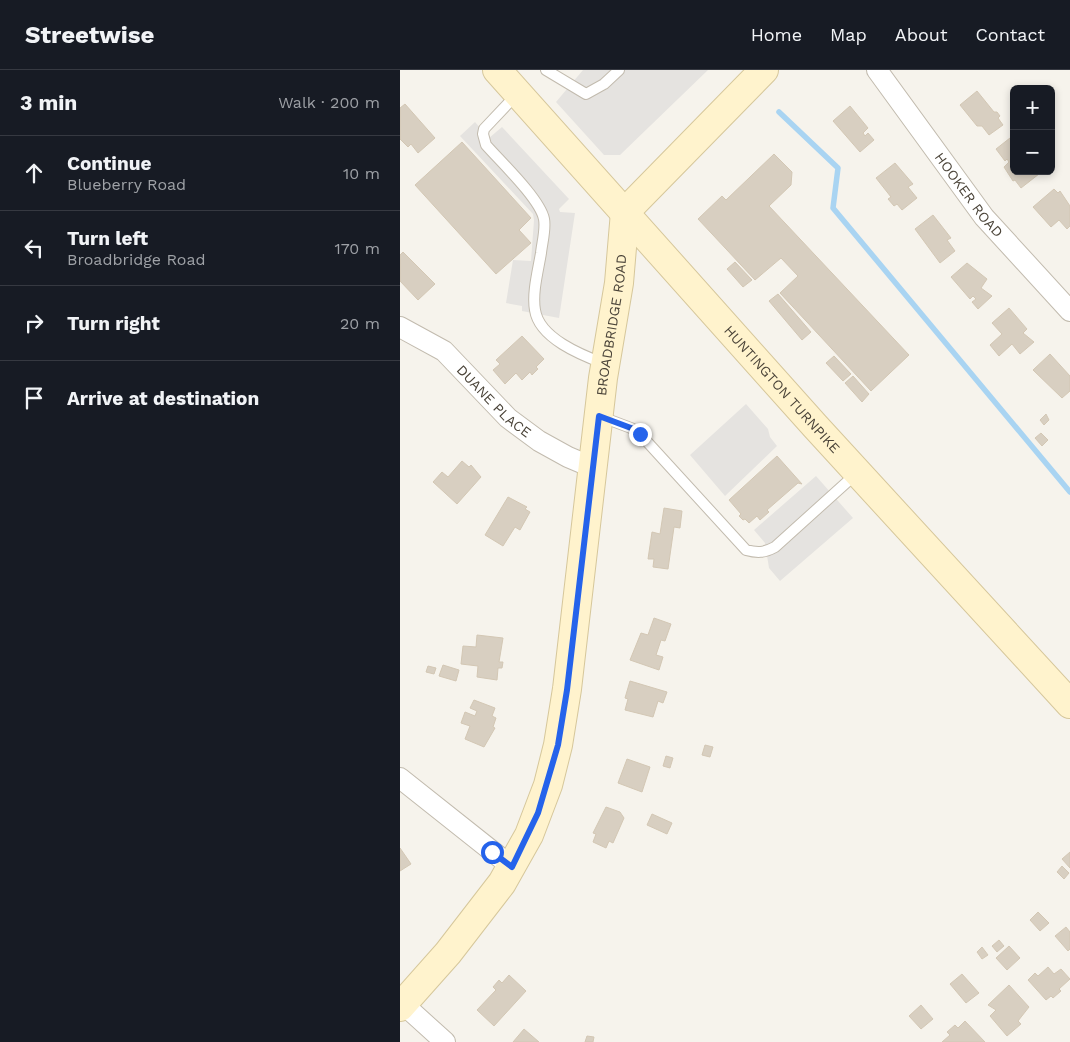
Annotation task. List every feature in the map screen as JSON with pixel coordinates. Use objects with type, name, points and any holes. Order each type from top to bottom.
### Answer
[{"type":"main road","name":"HUNTINGTON TURNPIKE","points":[[497,70],[858,472],[1070,704]]},
{"type":"main road","points":[[625,212],[764,70]]},
{"type":"main road","name":"BROADBRIDGE ROAD","points":[[401,1005],[448,953],[512,867],[538,813],[558,745],[567,690],[599,416],[619,283],[625,212]]},
{"type":"street","name":"HOOKER ROAD","points":[[877,70],[984,218],[1070,311]]},
{"type":"street","name":"DUANE PLACE","points":[[400,327],[444,351],[508,418],[539,441],[568,457],[594,468]]},
{"type":"street","points":[[400,778],[512,867]]},
{"type":"street","points":[[401,1005],[445,1042]]},
{"type":"lane","points":[[546,70],[586,94],[604,84],[619,70]]},
{"type":"lane","points":[[518,93],[484,129],[482,134],[486,145],[540,205],[545,221],[534,309],[538,320],[561,343],[578,354],[606,364]]},
{"type":"lane","points":[[599,416],[631,428],[640,434],[746,550],[765,552],[775,547],[858,472]]},
{"type":"shaded area","points":[[583,70],[708,70],[620,155],[604,155],[556,102]]},
{"type":"shaded area","points":[[475,122],[489,138],[502,127],[569,199],[559,209],[560,212],[575,213],[559,318],[522,311],[522,306],[506,303],[513,260],[531,261],[533,214],[460,136]]},
{"type":"shaded area","points":[[746,404],[768,429],[770,437],[777,446],[725,496],[690,455]]},
{"type":"shaded area","points":[[816,476],[853,518],[780,581],[769,568],[765,543],[754,530]]},
{"type":"building","points":[[977,91],[994,112],[997,112],[1000,116],[998,118],[1003,125],[989,135],[982,126],[977,126],[960,105]]},
{"type":"building","points":[[405,104],[435,138],[418,153],[411,144],[408,147],[400,139],[400,108]]},
{"type":"building","points":[[850,106],[868,128],[863,133],[865,136],[868,133],[874,140],[860,152],[833,121]]},
{"type":"building","points":[[1010,138],[1010,175],[1038,175],[1021,188],[1015,180],[1013,181],[1004,167],[1009,162],[1007,159],[1005,161],[996,149]]},
{"type":"building","points":[[462,142],[531,218],[519,230],[531,243],[496,274],[415,185]]},
{"type":"building","points":[[774,154],[792,172],[791,185],[769,206],[909,355],[871,391],[780,293],[798,276],[781,258],[755,280],[698,219],[722,196],[726,200]]},
{"type":"building","points":[[895,163],[913,184],[908,187],[917,198],[902,210],[897,204],[894,206],[888,199],[891,197],[876,178]]},
{"type":"building","points":[[1054,189],[1058,193],[1060,191],[1070,206],[1070,226],[1067,229],[1059,220],[1051,227],[1033,207]]},
{"type":"building","points":[[933,215],[951,238],[947,240],[955,251],[940,263],[915,229]]},
{"type":"building","points":[[403,252],[435,284],[418,300],[400,281],[400,255]]},
{"type":"building","points":[[735,262],[752,280],[743,287],[727,269]]},
{"type":"building","points":[[967,263],[987,279],[981,288],[992,296],[978,309],[972,302],[976,299],[973,296],[970,299],[951,277]]},
{"type":"building","points":[[778,294],[811,332],[802,340],[769,301]]},
{"type":"building","points":[[1009,308],[1027,329],[1023,333],[1034,342],[1020,354],[1012,344],[999,356],[990,345],[1002,334],[992,323]]},
{"type":"building","points":[[522,336],[544,359],[536,367],[538,369],[532,375],[530,372],[522,380],[516,373],[505,384],[493,370],[500,364],[496,360]]},
{"type":"building","points":[[1050,354],[1070,376],[1070,391],[1062,398],[1033,370]]},
{"type":"building","points":[[834,356],[851,374],[843,381],[826,363]]},
{"type":"building","points":[[853,376],[869,394],[862,402],[845,383]]},
{"type":"building","points":[[1046,414],[1049,420],[1044,425],[1040,420]]},
{"type":"building","points":[[1041,433],[1048,440],[1042,446],[1035,438]]},
{"type":"building","points":[[777,456],[802,484],[798,483],[767,510],[769,512],[760,520],[757,516],[749,523],[739,516],[741,514],[729,500]]},
{"type":"building","points":[[462,461],[469,467],[471,465],[481,477],[457,504],[433,482],[442,472],[448,477]]},
{"type":"building","points":[[508,497],[527,507],[525,509],[530,512],[520,530],[515,527],[503,546],[485,535]]},
{"type":"building","points":[[664,508],[682,511],[680,528],[674,527],[668,569],[653,567],[654,559],[648,559],[652,532],[660,534]]},
{"type":"building","points":[[654,618],[671,624],[665,641],[661,640],[656,655],[663,657],[659,670],[630,660],[641,633],[648,635]]},
{"type":"building","points":[[477,635],[503,638],[499,662],[503,662],[502,668],[498,668],[497,680],[477,677],[478,666],[461,664],[463,646],[476,647]]},
{"type":"building","points":[[443,665],[459,670],[456,681],[439,676]]},
{"type":"building","points":[[428,666],[436,668],[434,674],[426,672]]},
{"type":"building","points":[[630,681],[667,692],[663,703],[658,701],[653,717],[625,710],[628,699],[625,698]]},
{"type":"building","points":[[474,700],[495,708],[492,716],[496,718],[493,727],[495,728],[484,747],[465,739],[470,726],[461,723],[465,712],[475,716],[477,711],[470,708]]},
{"type":"building","points":[[705,745],[713,747],[710,757],[702,755]]},
{"type":"building","points":[[666,756],[673,758],[670,768],[663,766]]},
{"type":"building","points":[[627,759],[650,767],[642,792],[618,783]]},
{"type":"building","points":[[606,807],[620,812],[624,818],[613,843],[609,841],[606,848],[593,842],[596,834],[593,833]]},
{"type":"building","points":[[652,814],[672,823],[667,834],[647,825]]},
{"type":"building","points":[[400,848],[411,864],[400,871]]},
{"type":"building","points":[[1070,852],[1070,868],[1062,859]]},
{"type":"building","points":[[1062,866],[1069,873],[1064,879],[1057,872]]},
{"type":"building","points":[[1038,912],[1049,923],[1040,931],[1030,920]]},
{"type":"building","points":[[1066,927],[1070,932],[1070,949],[1068,951],[1055,936]]},
{"type":"building","points":[[999,940],[1004,946],[997,952],[992,946]]},
{"type":"building","points":[[1009,946],[1020,958],[1007,970],[996,958]]},
{"type":"building","points":[[982,947],[988,955],[982,959],[977,952]]},
{"type":"building","points":[[1048,967],[1054,974],[1061,969],[1070,979],[1059,989],[1061,991],[1053,998],[1051,996],[1046,1000],[1028,980],[1035,973],[1038,976]]},
{"type":"building","points":[[962,974],[979,993],[966,1003],[950,984]]},
{"type":"building","points":[[509,975],[526,991],[494,1026],[477,1010],[496,990],[493,987],[499,980],[502,983]]},
{"type":"building","points":[[1009,985],[1029,1007],[1018,1021],[1021,1024],[1007,1036],[990,1016],[996,1010],[988,1005]]},
{"type":"building","points":[[921,1005],[933,1019],[921,1029],[909,1016]]},
{"type":"building","points":[[965,1021],[985,1042],[942,1042],[950,1035],[947,1032],[955,1025],[958,1028]]},
{"type":"building","points":[[524,1029],[539,1042],[513,1042]]},
{"type":"building","points":[[587,1036],[594,1037],[593,1042],[585,1042]]},
{"type":"waterway","points":[[779,112],[838,168],[833,208],[1070,492]]},
{"type":"route","points":[[492,852],[512,867],[538,813],[548,785],[558,745],[567,690],[599,416],[621,423],[640,434]]}]
